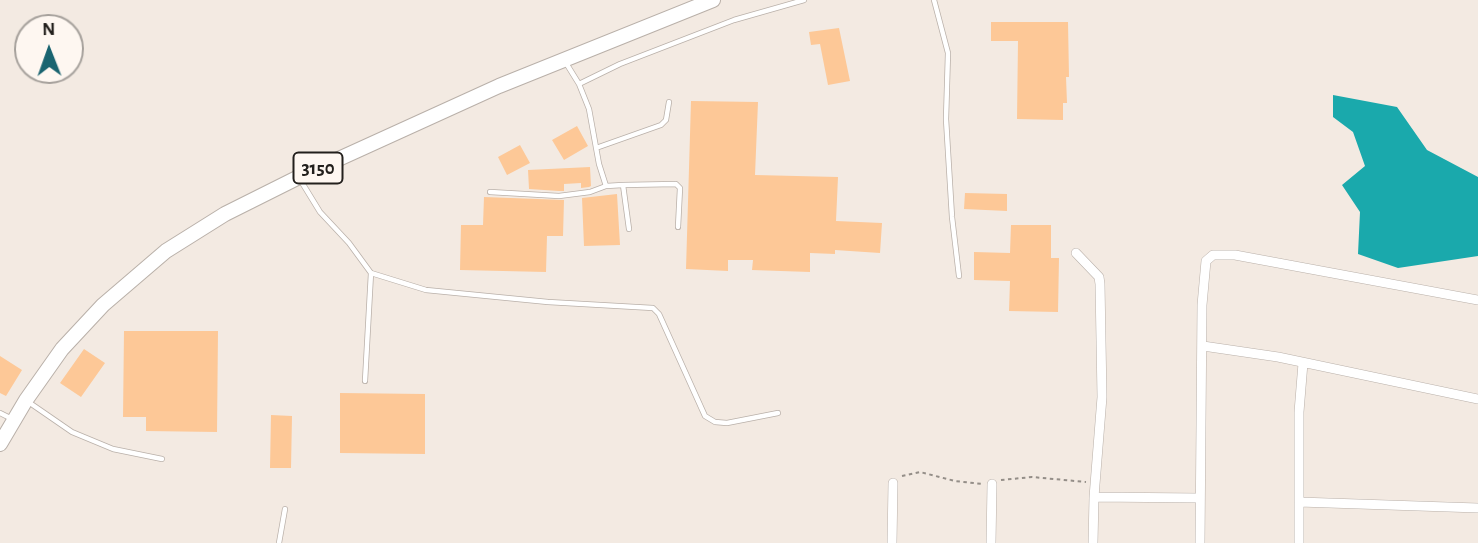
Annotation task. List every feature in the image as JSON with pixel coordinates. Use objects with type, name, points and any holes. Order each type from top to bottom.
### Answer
[{"type":"main road","name":"3150","points":[[0,444],[26,400],[62,349],[103,305],[166,251],[225,214],[299,177],[499,86],[713,0]]},
{"type":"street","points":[[1076,253],[1099,276],[1100,284],[1102,397],[1093,543]]},
{"type":"street","points":[[1200,543],[1206,261],[1213,255],[1236,255],[1478,300]]},
{"type":"street","points":[[1203,346],[1253,352],[1478,399]]},
{"type":"street","points":[[1299,543],[1299,412],[1303,363]]},
{"type":"street","points":[[892,543],[893,482]]},
{"type":"street","points":[[991,543],[992,484]]},
{"type":"street","points":[[1094,497],[1199,498]]},
{"type":"street","points":[[1299,502],[1478,509]]},
{"type":"lane","points":[[579,84],[620,64],[734,20],[803,0]]},
{"type":"lane","points":[[934,0],[948,53],[946,120],[959,276]]},
{"type":"lane","points":[[564,60],[579,84],[589,109],[606,186]]},
{"type":"lane","points":[[596,148],[662,125],[666,120],[669,102]]},
{"type":"lane","points":[[299,177],[320,212],[349,243],[371,273],[426,290],[548,302],[653,308],[659,314],[705,416],[715,422],[727,423],[778,413]]},
{"type":"lane","points":[[490,192],[559,196],[590,192],[606,186],[676,184],[680,188],[678,227]]},
{"type":"lane","points":[[623,185],[629,229]]},
{"type":"lane","points":[[365,380],[371,273]]},
{"type":"lane","points":[[26,400],[72,432],[113,449],[162,458]]},
{"type":"lane","points":[[0,412],[15,420]]},
{"type":"lane","points":[[279,543],[285,509]]},
{"type":"path","points":[[893,482],[905,474],[920,472],[955,481],[992,484],[1009,478],[1055,478],[1086,482],[1095,480]]},
{"type":"water","points":[[1333,95],[1397,107],[1427,150],[1478,177],[1478,256],[1398,268],[1358,254],[1360,212],[1342,185],[1365,166],[1353,132],[1333,117]]},
{"type":"building","points":[[991,22],[1068,22],[1069,77],[1066,77],[1067,103],[1063,103],[1063,120],[1017,119],[1018,41],[991,41]]},
{"type":"building","points":[[839,28],[850,81],[828,85],[820,44],[811,45],[809,32]]},
{"type":"building","points":[[691,101],[758,102],[755,175],[838,177],[836,221],[882,223],[880,253],[835,250],[835,254],[810,253],[810,272],[752,270],[753,260],[728,260],[728,271],[686,269]]},
{"type":"building","points":[[577,126],[588,146],[564,160],[552,140]]},
{"type":"building","points":[[520,145],[530,163],[507,175],[498,157]]},
{"type":"building","points":[[590,167],[589,187],[581,188],[581,183],[564,184],[564,191],[529,189],[528,170]]},
{"type":"building","points":[[965,193],[1007,194],[1007,211],[964,209]]},
{"type":"building","points":[[617,194],[620,245],[584,246],[582,198]]},
{"type":"building","points":[[484,197],[564,200],[563,236],[547,236],[546,272],[460,270],[461,225],[483,225]]},
{"type":"building","points":[[1011,225],[1051,225],[1051,258],[1059,258],[1058,312],[1009,311],[1010,281],[974,280],[974,252],[1010,253]]},
{"type":"building","points":[[124,331],[218,331],[217,432],[146,431],[146,417],[123,417]]},
{"type":"building","points":[[84,349],[105,363],[81,397],[60,383]]},
{"type":"building","points":[[0,356],[22,370],[6,396],[0,393]]},
{"type":"building","points":[[340,393],[425,394],[425,454],[340,453]]},
{"type":"building","points":[[271,415],[292,416],[291,468],[270,468]]}]
